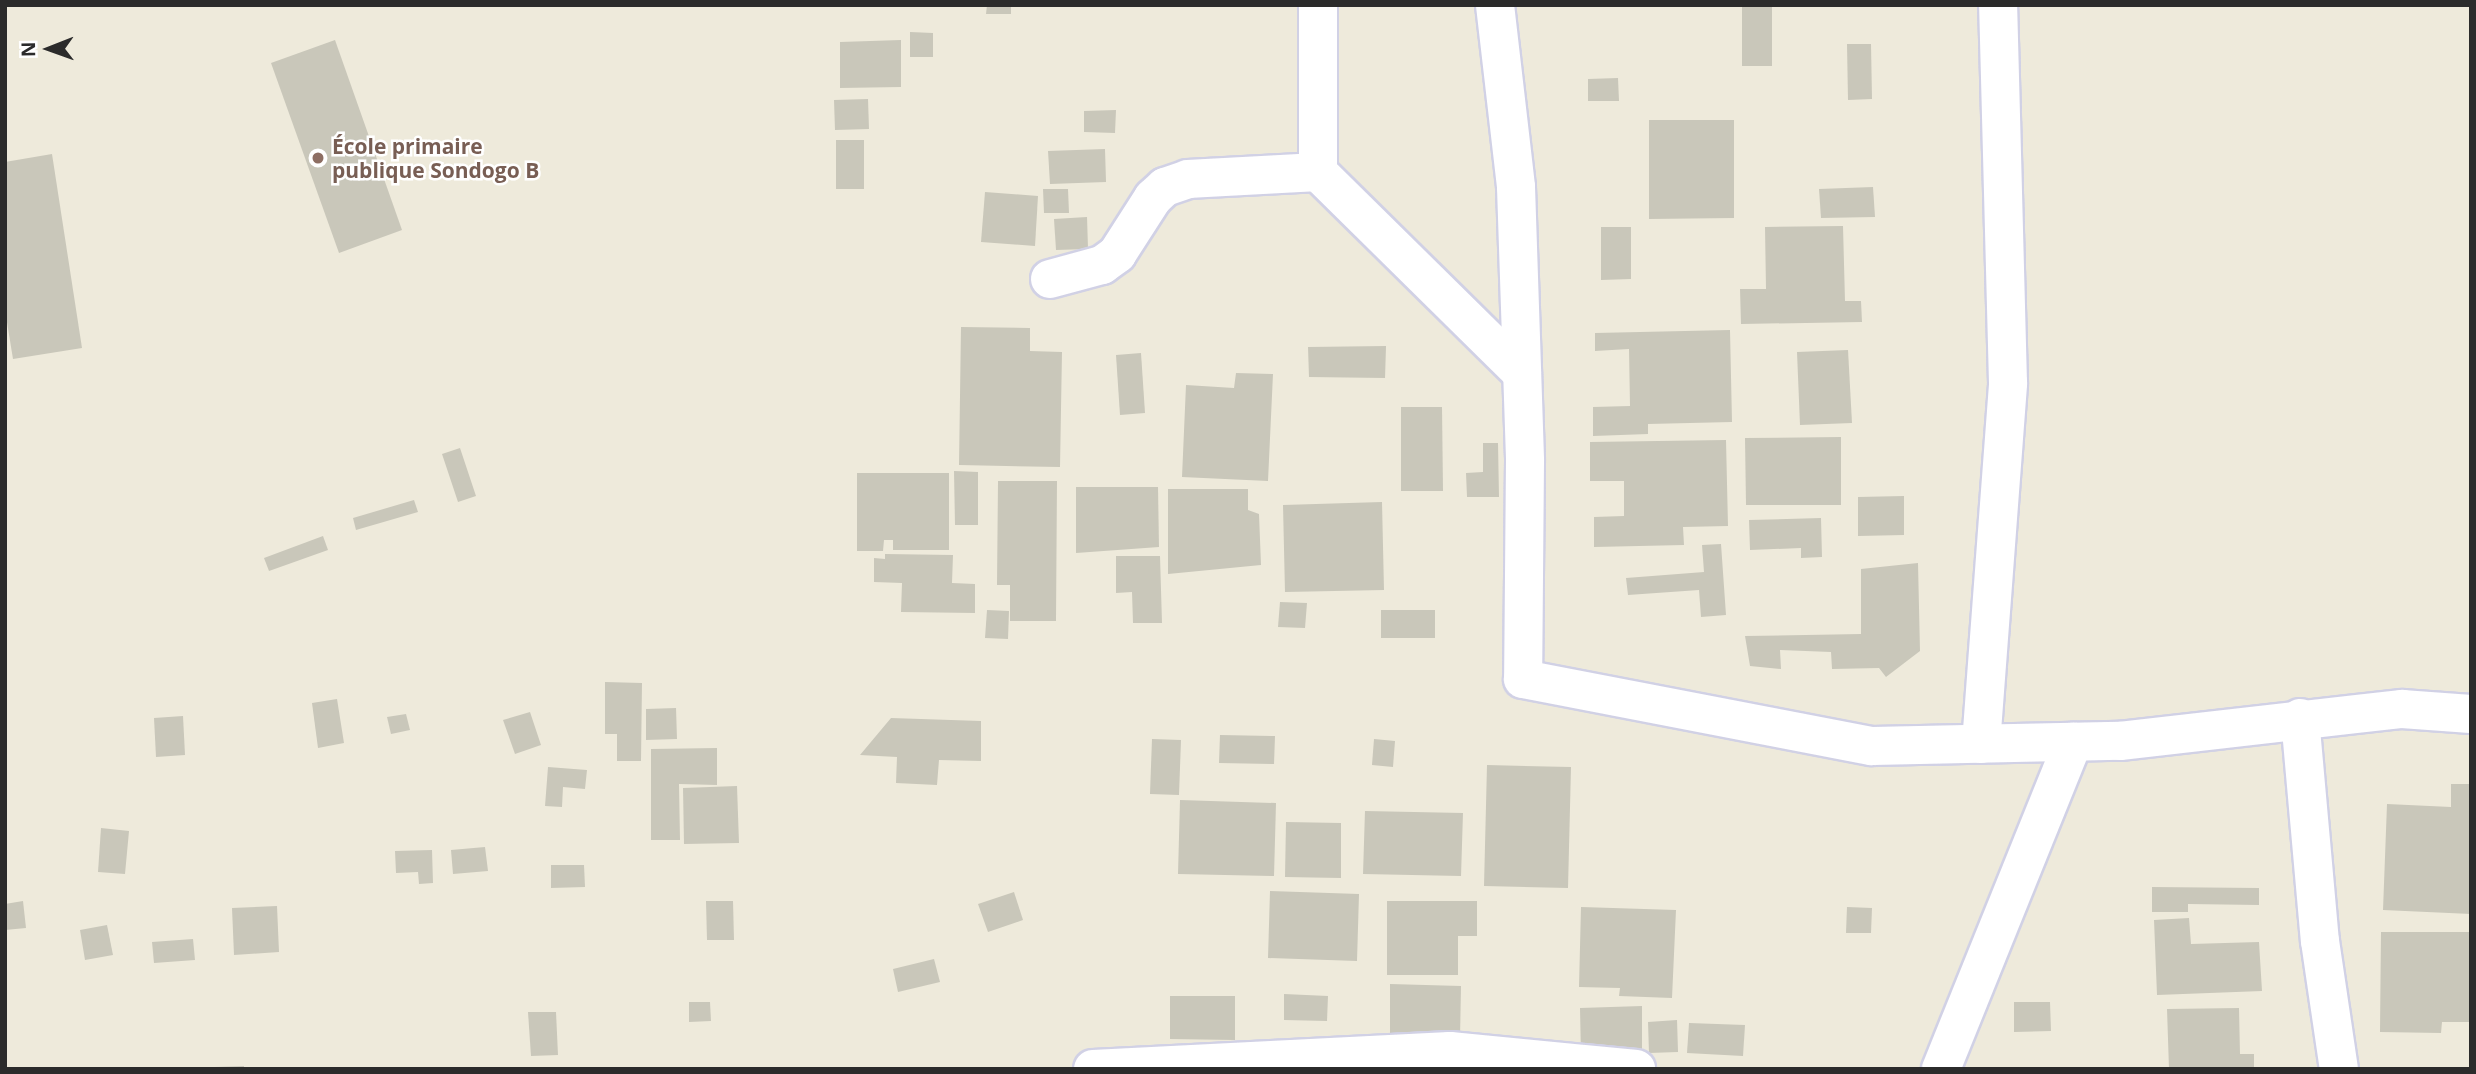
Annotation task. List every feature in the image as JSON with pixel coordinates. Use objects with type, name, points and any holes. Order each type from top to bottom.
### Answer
[{"type":"street","points":[[1318,5],[1318,172],[1522,373]]},
{"type":"street","points":[[1495,5],[1516,187],[1522,373],[1523,679],[1872,746],[2073,742],[2402,709],[2471,714]]},
{"type":"street","points":[[1981,744],[2008,383],[1998,5]]},
{"type":"street","points":[[1050,279],[1102,265],[1117,254],[1153,198],[1165,187],[1188,179],[1318,172]]},
{"type":"street","points":[[2300,718],[2320,941],[2339,1069]]},
{"type":"street","points":[[1941,1069],[2073,742]]},
{"type":"street","points":[[1093,1069],[1450,1051],[1636,1069]]},
{"type":"building","points":[[987,5],[1011,5],[1011,14],[986,14]]},
{"type":"building","points":[[1742,5],[1772,5],[1772,66],[1742,66]]},
{"type":"building","points":[[910,32],[933,33],[933,57],[910,57]]},
{"type":"building","points":[[335,40],[402,230],[339,253],[271,63]]},
{"type":"building","points":[[901,40],[901,87],[840,88],[840,42]]},
{"type":"building","points":[[1847,44],[1871,44],[1872,99],[1848,100]]},
{"type":"building","points":[[1618,78],[1619,101],[1588,101],[1588,79]]},
{"type":"building","points":[[868,99],[869,129],[835,130],[834,100]]},
{"type":"building","points":[[1116,110],[1115,133],[1084,132],[1084,111]]},
{"type":"building","points":[[1649,120],[1734,120],[1734,218],[1649,219]]},
{"type":"building","points":[[836,140],[864,140],[864,189],[836,189]]},
{"type":"building","points":[[1105,149],[1106,182],[1050,184],[1048,151]]},
{"type":"building","points":[[52,154],[82,348],[13,359],[5,310],[5,162]]},
{"type":"building","points":[[1873,187],[1875,217],[1821,218],[1819,189]]},
{"type":"building","points":[[1043,189],[1068,189],[1069,213],[1044,213]]},
{"type":"building","points":[[985,192],[1038,196],[1035,246],[981,242]]},
{"type":"building","points":[[1087,217],[1088,249],[1056,250],[1054,219]]},
{"type":"building","points":[[1843,226],[1845,301],[1861,301],[1862,322],[1741,324],[1740,289],[1766,289],[1765,227]]},
{"type":"building","points":[[1601,227],[1631,227],[1631,279],[1601,280]]},
{"type":"building","points":[[961,327],[1030,328],[1030,351],[1062,352],[1060,467],[959,465]]},
{"type":"building","points":[[1730,330],[1732,422],[1648,424],[1648,434],[1593,436],[1593,407],[1630,406],[1629,349],[1595,351],[1595,333]]},
{"type":"building","points":[[1386,346],[1385,378],[1309,377],[1308,347]]},
{"type":"building","points":[[1848,350],[1852,423],[1800,425],[1797,352]]},
{"type":"building","points":[[1141,353],[1145,413],[1120,415],[1116,355]]},
{"type":"building","points":[[1236,373],[1273,374],[1268,481],[1182,477],[1186,385],[1234,388]]},
{"type":"building","points":[[1401,407],[1442,407],[1443,491],[1401,491]]},
{"type":"building","points":[[1841,437],[1841,505],[1746,505],[1745,438]]},
{"type":"building","points":[[1726,440],[1728,526],[1683,527],[1684,545],[1594,547],[1594,517],[1624,516],[1624,481],[1590,481],[1590,442]]},
{"type":"building","points":[[1483,443],[1498,443],[1499,497],[1467,497],[1466,473],[1483,472]]},
{"type":"building","points":[[460,448],[476,496],[458,502],[442,454]]},
{"type":"building","points":[[954,471],[978,472],[978,525],[955,525]]},
{"type":"building","points":[[857,473],[949,473],[949,550],[893,550],[893,540],[884,540],[883,551],[857,551]]},
{"type":"building","points":[[998,481],[1057,481],[1056,621],[1010,621],[1010,585],[997,585]]},
{"type":"building","points":[[1076,487],[1158,487],[1159,547],[1076,553]]},
{"type":"building","points":[[1168,489],[1248,489],[1248,510],[1259,514],[1261,565],[1168,574]]},
{"type":"building","points":[[1904,496],[1904,535],[1858,536],[1858,497]]},
{"type":"building","points":[[414,500],[418,512],[356,530],[353,518]]},
{"type":"building","points":[[1382,502],[1384,590],[1285,592],[1283,505]]},
{"type":"building","points":[[1821,518],[1822,557],[1801,558],[1801,548],[1750,550],[1749,520]]},
{"type":"building","points":[[323,536],[328,550],[269,571],[264,558]]},
{"type":"building","points":[[1721,544],[1726,615],[1701,617],[1699,590],[1628,595],[1626,578],[1704,572],[1702,545]]},
{"type":"building","points":[[885,554],[953,555],[952,583],[975,584],[975,613],[901,612],[902,583],[874,582],[874,558],[885,559]]},
{"type":"building","points":[[1116,556],[1160,556],[1162,623],[1133,623],[1132,592],[1116,593]]},
{"type":"building","points":[[1918,563],[1920,651],[1886,677],[1879,668],[1832,669],[1831,652],[1780,650],[1781,669],[1750,666],[1745,636],[1861,634],[1861,569]]},
{"type":"building","points":[[1280,602],[1307,603],[1305,628],[1278,627]]},
{"type":"building","points":[[987,610],[1009,611],[1008,639],[985,638]]},
{"type":"building","points":[[1381,610],[1435,610],[1435,638],[1381,638]]},
{"type":"building","points":[[605,682],[642,683],[641,761],[617,761],[617,734],[605,734]]},
{"type":"building","points":[[337,699],[344,743],[318,748],[312,703]]},
{"type":"building","points":[[676,708],[677,739],[646,740],[646,709]]},
{"type":"building","points":[[530,712],[541,745],[515,754],[503,720]]},
{"type":"building","points":[[406,714],[410,730],[391,734],[387,717]]},
{"type":"building","points":[[183,716],[185,755],[156,757],[154,718]]},
{"type":"building","points":[[891,718],[981,721],[981,761],[939,760],[937,785],[896,783],[897,757],[860,755]]},
{"type":"building","points":[[1220,735],[1275,736],[1274,764],[1219,763]]},
{"type":"building","points":[[1152,739],[1181,740],[1179,795],[1150,794]]},
{"type":"building","points":[[1374,739],[1395,741],[1393,767],[1372,765]]},
{"type":"building","points":[[717,748],[717,785],[679,784],[680,840],[651,840],[651,749]]},
{"type":"building","points":[[1487,765],[1571,767],[1568,888],[1484,886]]},
{"type":"building","points":[[548,767],[587,770],[585,789],[563,787],[562,807],[545,806]]},
{"type":"building","points":[[2451,784],[2471,784],[2471,914],[2383,910],[2387,804],[2451,807]]},
{"type":"building","points":[[737,786],[739,843],[684,844],[683,788]]},
{"type":"building","points":[[1180,800],[1276,803],[1274,876],[1178,874]]},
{"type":"building","points":[[1365,811],[1463,813],[1461,876],[1363,874]]},
{"type":"building","points":[[1286,822],[1341,823],[1341,878],[1285,877]]},
{"type":"building","points":[[101,828],[129,831],[125,874],[98,872]]},
{"type":"building","points":[[485,847],[488,871],[453,874],[451,850]]},
{"type":"building","points":[[432,850],[433,883],[419,884],[418,872],[396,873],[395,851]]},
{"type":"building","points":[[551,865],[584,865],[585,887],[551,888]]},
{"type":"building","points":[[2152,887],[2259,888],[2259,905],[2188,904],[2188,912],[2152,912]]},
{"type":"building","points":[[1270,891],[1359,894],[1357,961],[1268,958]]},
{"type":"building","points":[[1014,892],[1023,920],[988,932],[978,904]]},
{"type":"building","points":[[23,901],[26,928],[5,930],[5,904]]},
{"type":"building","points":[[706,901],[733,901],[734,940],[707,940]]},
{"type":"building","points":[[1387,901],[1477,901],[1477,936],[1458,936],[1458,975],[1387,975]]},
{"type":"building","points":[[277,906],[279,952],[234,955],[232,908]]},
{"type":"building","points":[[1581,907],[1676,910],[1672,998],[1619,996],[1620,988],[1579,987]]},
{"type":"building","points":[[1847,907],[1872,908],[1871,933],[1846,933]]},
{"type":"building","points":[[2189,918],[2191,944],[2259,942],[2262,991],[2157,995],[2154,920]]},
{"type":"building","points":[[107,925],[113,955],[85,960],[80,930]]},
{"type":"building","points":[[2381,932],[2471,932],[2471,1022],[2442,1022],[2441,1033],[2380,1032]]},
{"type":"building","points":[[193,939],[195,960],[154,963],[152,942]]},
{"type":"building","points":[[934,959],[940,982],[898,992],[893,969]]},
{"type":"building","points":[[1390,984],[1461,986],[1460,1038],[1390,1036]]},
{"type":"building","points":[[1284,994],[1328,996],[1327,1021],[1284,1020]]},
{"type":"building","points":[[1170,996],[1235,996],[1235,1040],[1170,1039]]},
{"type":"building","points":[[689,1002],[710,1002],[711,1021],[689,1022]]},
{"type":"building","points":[[2014,1002],[2050,1002],[2051,1031],[2014,1032]]},
{"type":"building","points":[[1642,1006],[1642,1053],[1581,1055],[1580,1008]]},
{"type":"building","points":[[2239,1008],[2240,1054],[2254,1054],[2254,1069],[2169,1069],[2167,1009]]},
{"type":"building","points":[[528,1012],[556,1012],[558,1055],[531,1056]]},
{"type":"building","points":[[1677,1020],[1678,1052],[1649,1053],[1648,1022]]},
{"type":"building","points":[[1689,1023],[1745,1025],[1743,1056],[1687,1053]]},
{"type":"building","points":[[244,1066],[244,1069],[215,1069],[215,1067]]},
{"type":"place","name":"École primaire publique Sondogo B","points":[[318,158]]}]
